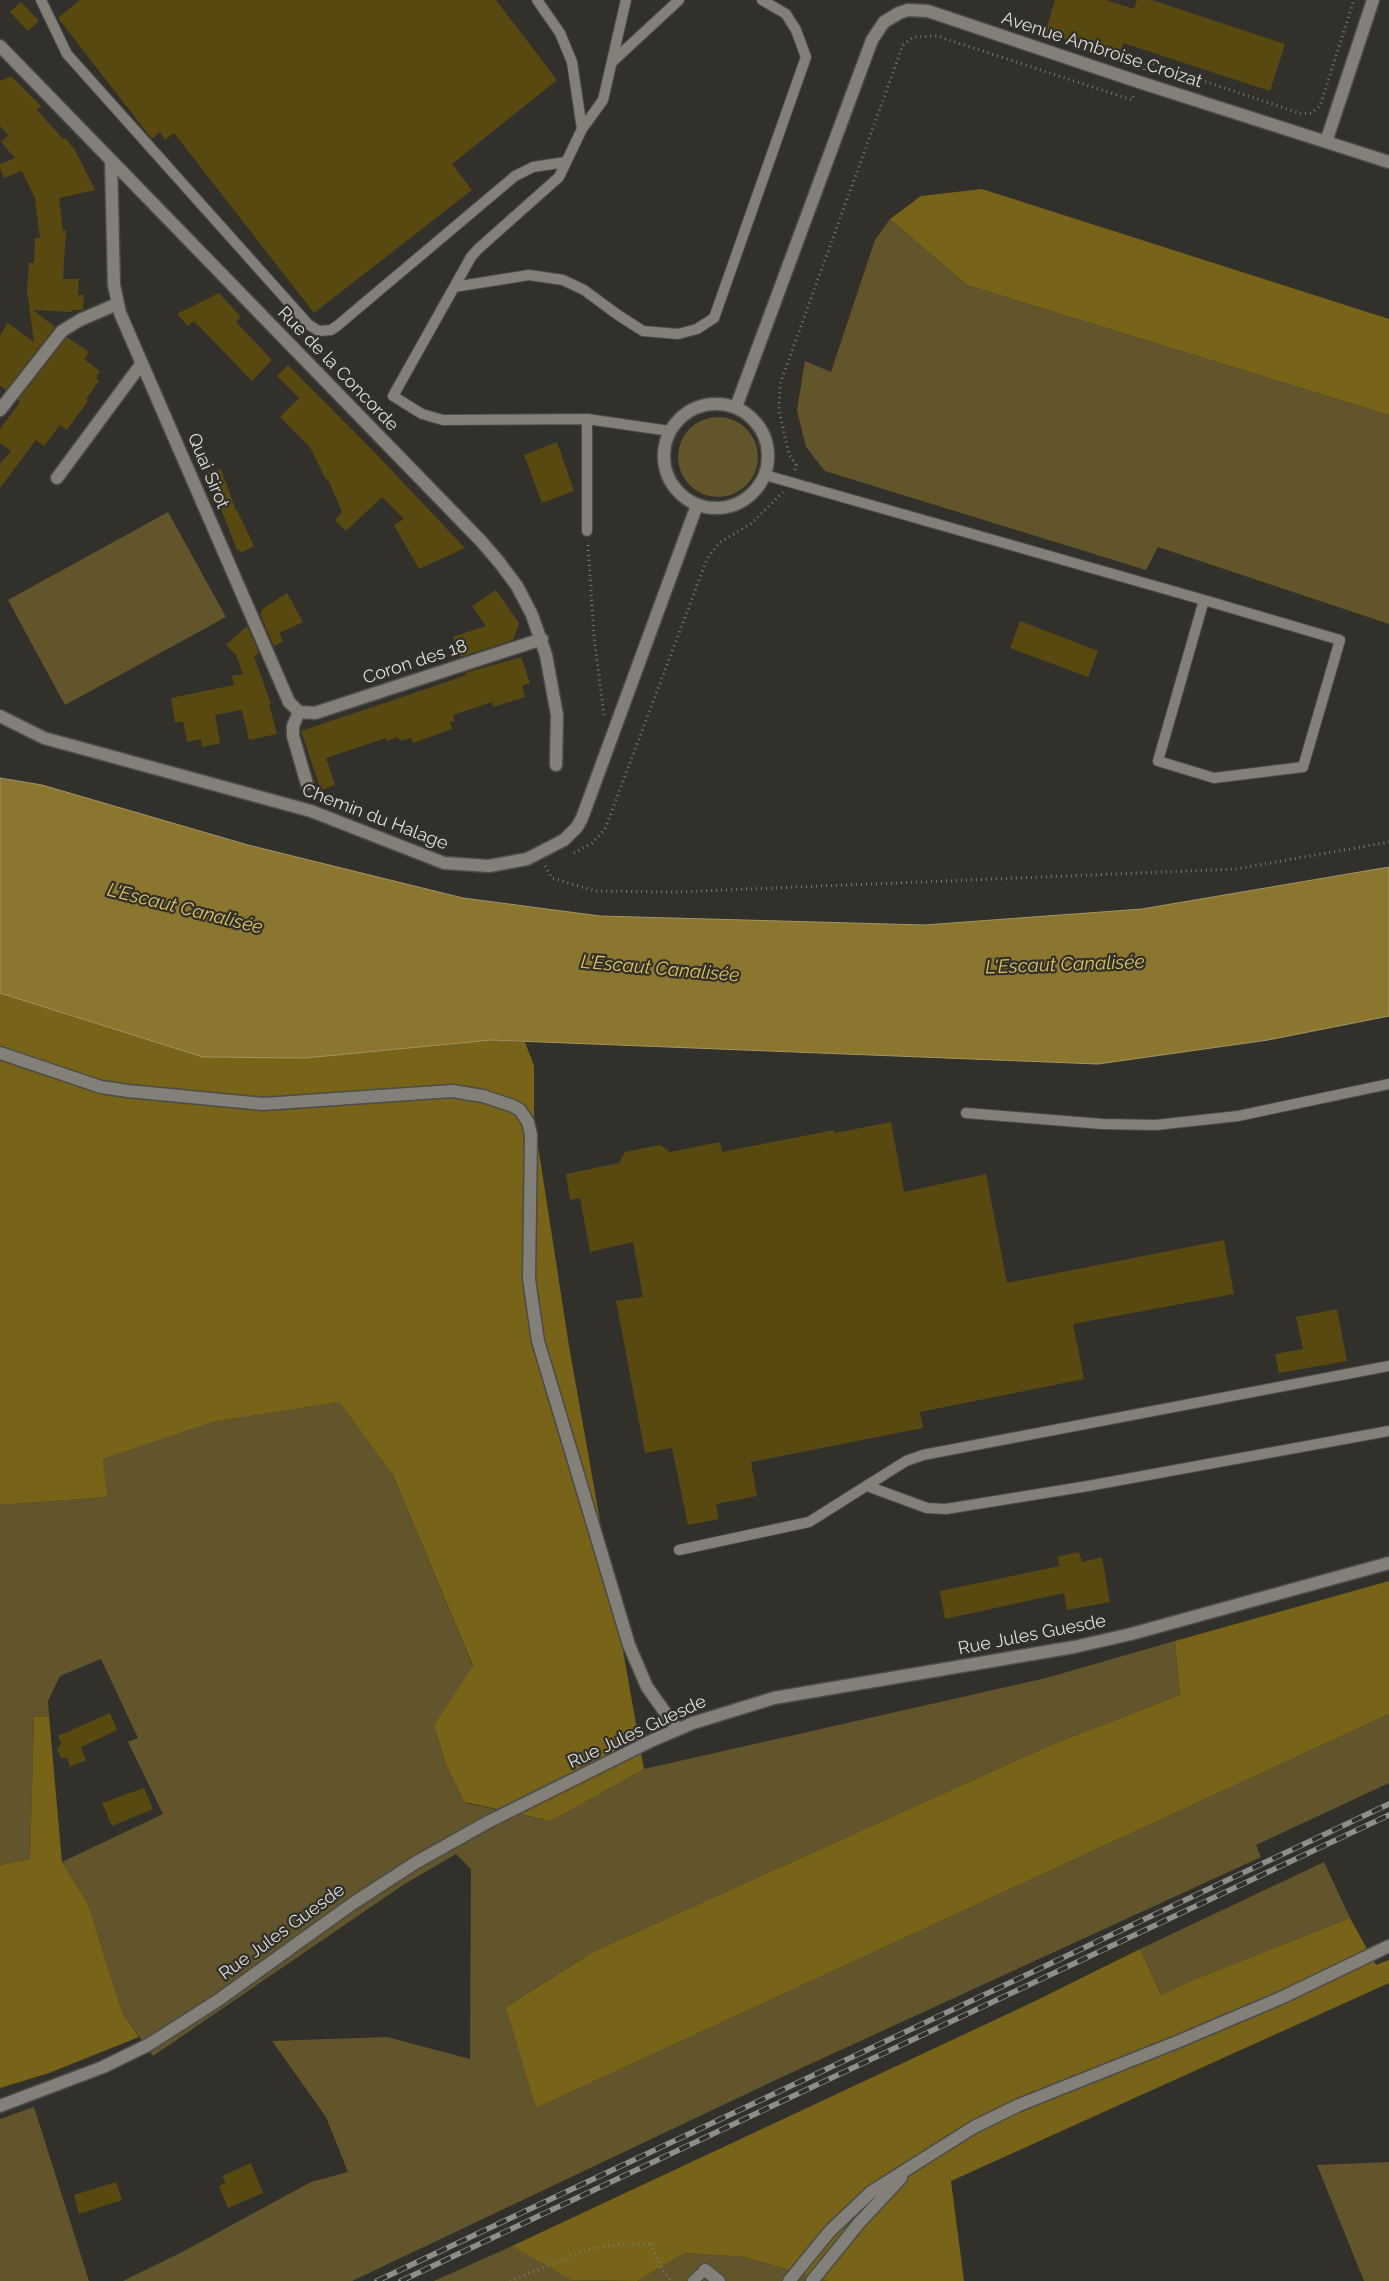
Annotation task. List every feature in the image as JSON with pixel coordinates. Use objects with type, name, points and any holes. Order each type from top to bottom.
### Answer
[{"type":"street","points":[[1326,142],[1373,0]]},
{"type":"street","name":"Avenue Ambroise Croizat","points":[[736,407],[872,40],[884,22],[891,16],[908,10],[928,10],[1139,82],[1389,162]]},
{"type":"street","name":"Rue de la Concorde","points":[[0,46],[490,550],[517,586],[542,639],[556,703],[556,764]]},
{"type":"street","name":"Quai Sirot","points":[[111,161],[114,285],[118,304],[289,702],[299,712]]},
{"type":"street","points":[[0,410],[62,332],[80,320],[118,304]]},
{"type":"street","points":[[57,478],[142,363]]},
{"type":"street","points":[[715,403],[736,407],[754,420],[766,438],[769,460],[765,475],[753,494],[734,505],[712,508],[697,505],[679,492],[667,474],[664,452],[670,431],[683,415],[702,405],[715,403]]},
{"type":"street","name":"Chemin du Halage","points":[[0,716],[44,738],[311,811],[444,863],[489,866],[514,862],[538,855],[564,840],[577,827],[587,807],[697,505]]},
{"type":"street","name":"Coron des 18","points":[[299,712],[315,713],[542,639]]},
{"type":"street","points":[[299,712],[293,726],[293,736],[307,784]]},
{"type":"street","points":[[0,1053],[101,1087],[128,1092],[263,1104],[452,1091],[483,1096],[520,1110],[528,1122],[530,1135],[529,1279],[538,1341],[629,1645],[647,1687],[677,1729]]},
{"type":"street","name":"Rue Jules Guesde","points":[[0,2106],[85,2075],[148,2045],[217,2001],[352,1904],[415,1863],[488,1822],[677,1729],[725,1712],[774,1698],[1100,1641],[1389,1563]]},
{"type":"street","points":[[790,2281],[830,2231],[850,2210],[882,2184],[957,2137],[1010,2109],[1239,2016],[1389,1946]]},
{"type":"street","points":[[812,2281],[859,2223],[915,2164]]},
{"type":"street","points":[[704,2270],[719,2281]]},
{"type":"lane","points":[[41,0],[67,54],[309,325],[319,332],[331,330],[337,326],[515,176],[533,167],[566,162]]},
{"type":"lane","points":[[537,0],[560,33],[572,62],[582,129]]},
{"type":"lane","points":[[626,0],[603,100],[582,129],[559,177],[478,249],[454,287],[393,396],[422,414],[443,420],[587,418],[670,431]]},
{"type":"lane","points":[[612,62],[679,0]]},
{"type":"lane","points":[[454,287],[529,275],[563,280],[584,290],[643,331],[678,334],[697,329],[714,318],[806,56],[796,30],[786,14],[762,0]]},
{"type":"lane","points":[[587,418],[587,531]]},
{"type":"lane","points":[[765,475],[1204,600],[1340,640],[1302,767],[1214,778],[1158,761],[1204,600]]},
{"type":"lane","points":[[966,1113],[1102,1124],[1156,1125],[1238,1116],[1389,1084]]},
{"type":"lane","points":[[679,1550],[800,1525],[824,1514],[906,1461],[923,1454],[1389,1366]]},
{"type":"lane","points":[[867,1486],[927,1508],[946,1509],[1088,1486],[1389,1431]]},
{"type":"lane","points":[[693,2281],[704,2270]]},
{"type":"path","points":[[570,856],[592,843],[605,829],[707,559],[719,543],[752,523],[778,499],[794,475],[796,465],[789,454],[779,411],[780,384],[903,45],[913,36],[937,36],[1132,100],[1147,62],[1302,114],[1311,113],[1320,106],[1354,0]]},
{"type":"path","points":[[587,531],[594,636],[602,707],[612,739]]},
{"type":"path","points":[[538,855],[552,878],[594,891],[677,892],[1236,869],[1389,842]]},
{"type":"path","points":[[510,2281],[589,2249],[626,2243],[652,2244],[663,2271],[672,2281]]},
{"type":"shaded area","points":[[982,189],[1389,319],[1389,415],[967,285],[890,219],[921,196]]},
{"type":"shaded area","points":[[890,219],[967,285],[1389,415],[1389,624],[1158,547],[1146,570],[825,471],[806,447],[797,410],[805,361],[831,372],[875,240]]},
{"type":"shaded area","points":[[718,417],[733,420],[746,429],[755,442],[758,457],[755,472],[746,485],[733,494],[718,497],[703,494],[690,485],[681,472],[678,457],[681,442],[690,429],[703,420]]},
{"type":"shaded area","points":[[168,512],[226,617],[65,705],[8,600]]},
{"type":"shaded area","points":[[0,993],[203,1057],[305,1058],[491,1040],[525,1042],[534,1066],[534,1120],[569,1346],[644,1769],[551,1821],[465,1802],[446,1765],[434,1725],[473,1666],[393,1475],[339,1402],[213,1422],[103,1459],[107,1497],[0,1505]]},
{"type":"shaded area","points":[[339,1402],[393,1475],[473,1667],[434,1725],[446,1765],[466,1803],[551,1821],[644,1769],[1046,1678],[1175,1641],[1180,1695],[1051,1745],[593,1952],[507,2006],[536,2108],[1389,1714],[1389,1783],[1256,1845],[1261,1857],[782,2077],[352,2281],[123,2281],[182,2252],[311,2182],[348,2172],[326,2117],[272,2041],[387,2037],[470,2059],[471,1869],[456,1854],[403,1885],[153,2056],[122,2012],[88,1904],[62,1862],[163,1814],[128,1742],[138,1738],[101,1659],[60,1676],[48,1701],[49,1716],[34,1717],[30,1859],[0,1865],[0,1505],[106,1497],[103,1459],[213,1422]]},
{"type":"shaded area","points":[[1389,1581],[1389,1714],[536,2108],[506,2007],[593,1952],[1051,1745],[1180,1695],[1175,1641]]},
{"type":"shaded area","points":[[49,1716],[62,1862],[88,1904],[122,2012],[139,2037],[49,2073],[0,2088],[0,1865],[30,1859],[34,1717]]},
{"type":"shaded area","points":[[1324,1862],[1350,1918],[1193,1980],[1161,1995],[1140,1949]]},
{"type":"shaded area","points":[[1350,1918],[1376,1965],[1389,1960],[1389,1983],[951,2181],[964,2281],[828,2281],[744,2257],[685,2253],[637,2281],[572,2280],[512,2246],[1029,2004],[1140,1949],[1161,1995],[1193,1980]]},
{"type":"shaded area","points":[[34,2107],[89,2281],[0,2281],[0,2119]]},
{"type":"shaded area","points":[[1389,2162],[1389,2281],[1364,2281],[1317,2165]]},
{"type":"shaded area","points":[[512,2246],[573,2280],[637,2281],[434,2281]]},
{"type":"shaded area","points":[[685,2253],[744,2257],[828,2281],[637,2281]]},
{"type":"water","name":"L'Escaut Canalisée","points":[[0,778],[42,785],[248,845],[463,898],[600,916],[924,925],[1142,909],[1389,867],[1389,1016],[1268,1040],[1098,1064],[491,1040],[305,1058],[203,1057],[0,993]]},
{"type":"building","points":[[80,0],[496,0],[557,80],[452,164],[472,190],[314,313],[174,133],[165,140],[160,132],[152,139],[58,18]]},
{"type":"building","points":[[1055,0],[1106,0],[1134,9],[1137,0],[1152,0],[1285,44],[1270,91],[1123,43],[1119,57],[1045,33]]},
{"type":"building","points":[[21,2],[39,21],[28,31],[10,12]]},
{"type":"building","points":[[11,76],[41,106],[37,110],[75,150],[95,190],[59,198],[63,231],[66,230],[63,279],[79,279],[78,295],[84,295],[83,310],[72,310],[72,312],[33,310],[55,327],[6,390],[0,385],[0,335],[8,323],[34,342],[27,291],[29,263],[34,263],[35,238],[40,238],[35,198],[22,171],[4,178],[0,168],[0,164],[15,158],[1,142],[8,135],[0,126],[0,81]]},
{"type":"building","points":[[219,293],[241,317],[236,322],[272,360],[252,381],[194,321],[188,326],[177,314]]},
{"type":"building","points":[[67,337],[89,352],[84,359],[100,371],[96,378],[99,381],[86,399],[88,401],[67,430],[60,425],[44,446],[36,440],[0,488],[0,464],[11,451],[0,443],[0,429],[20,402],[18,400]]},
{"type":"building","points":[[288,365],[465,548],[419,569],[394,525],[404,519],[382,497],[346,531],[335,520],[342,512],[328,479],[326,480],[310,447],[280,417],[299,398],[277,376]]},
{"type":"building","points":[[557,442],[574,491],[542,503],[524,455]]},
{"type":"building","points":[[221,469],[236,511],[254,546],[241,553],[240,550],[237,550],[207,473]]},
{"type":"building","points":[[496,590],[519,623],[513,640],[460,657],[453,637],[486,626],[472,606]]},
{"type":"building","points":[[287,593],[303,622],[279,633],[283,641],[274,646],[260,614],[261,610]]},
{"type":"building","points":[[1020,621],[1098,651],[1088,677],[1010,648]]},
{"type":"building","points":[[247,626],[259,653],[254,656],[271,704],[269,704],[277,734],[249,740],[242,710],[215,715],[220,743],[202,747],[201,739],[187,742],[183,721],[175,723],[171,698],[234,685],[232,676],[243,674],[236,655],[226,645]]},
{"type":"building","points":[[521,657],[530,683],[522,686],[525,697],[493,707],[492,702],[453,715],[455,721],[450,722],[452,729],[413,743],[411,738],[400,741],[398,737],[387,741],[386,738],[326,758],[335,785],[321,790],[301,731],[450,681],[466,675],[465,673]]},
{"type":"building","points":[[891,1122],[904,1192],[986,1174],[1007,1283],[1224,1240],[1234,1294],[1073,1324],[1084,1379],[920,1412],[923,1428],[751,1462],[757,1496],[716,1504],[719,1519],[688,1525],[672,1448],[645,1453],[616,1301],[643,1297],[633,1242],[590,1252],[580,1198],[570,1200],[566,1174],[619,1163],[625,1152],[660,1145],[670,1152],[720,1142],[722,1152],[834,1130],[835,1133]]},
{"type":"building","points":[[1337,1309],[1347,1361],[1279,1373],[1275,1354],[1303,1349],[1296,1317]]},
{"type":"building","points":[[1079,1552],[1082,1562],[1102,1557],[1110,1602],[1067,1610],[1064,1593],[945,1619],[940,1591],[1060,1566],[1057,1557]]},
{"type":"building","points":[[110,1713],[117,1730],[81,1747],[86,1760],[70,1767],[67,1758],[61,1758],[57,1749],[61,1744],[58,1736]]},
{"type":"building","points":[[144,1788],[153,1809],[112,1826],[102,1803]]},
{"type":"building","points":[[251,2163],[263,2193],[228,2208],[219,2186],[226,2183],[222,2176]]},
{"type":"building","points":[[116,2182],[122,2200],[79,2214],[74,2195]]},
{"type":"railway","points":[[377,2281],[1389,1804]]},
{"type":"railway","points":[[401,2281],[1389,1815]]}]
